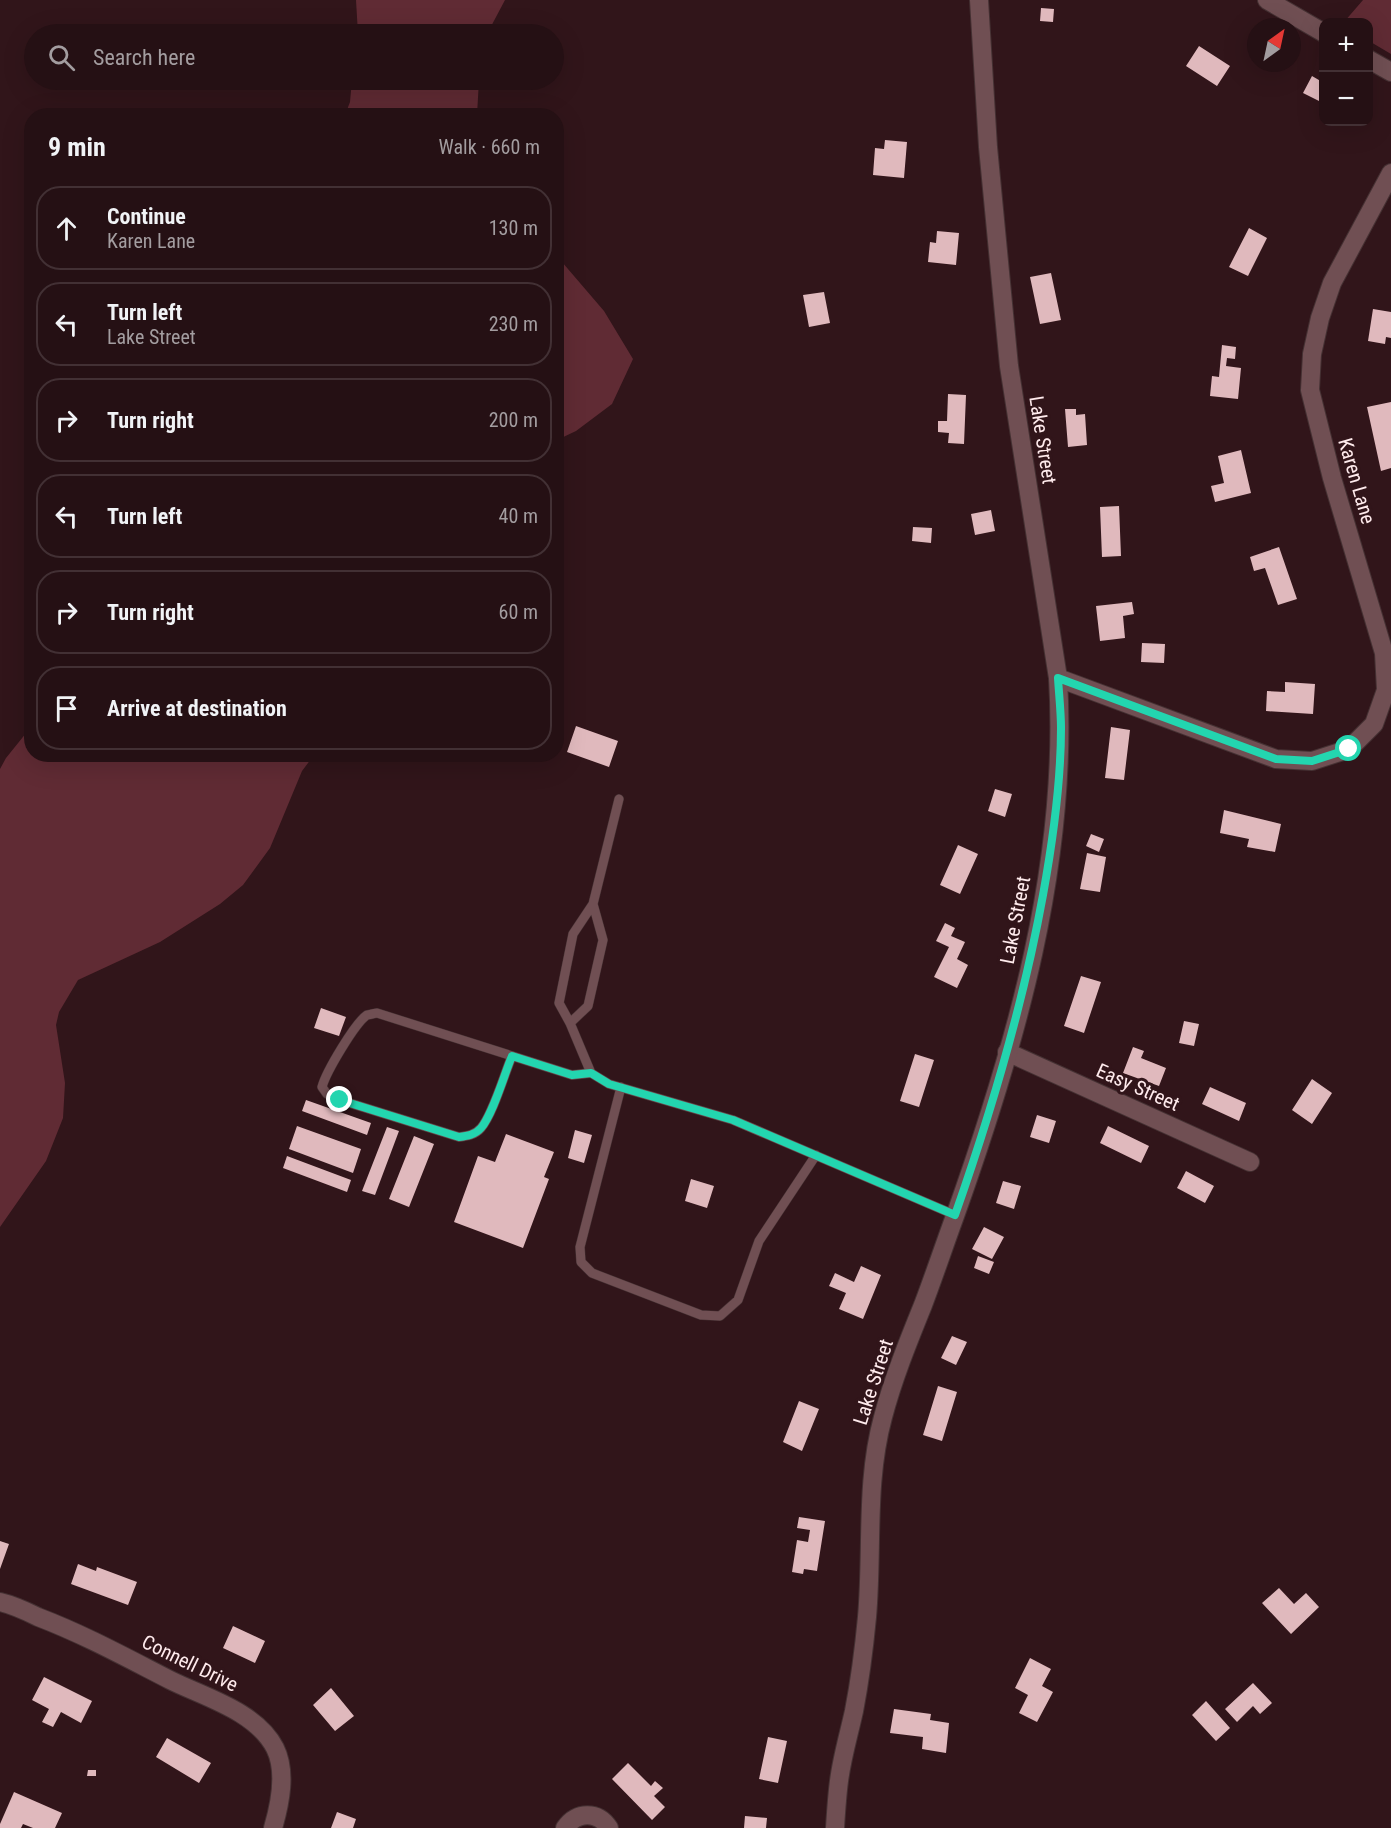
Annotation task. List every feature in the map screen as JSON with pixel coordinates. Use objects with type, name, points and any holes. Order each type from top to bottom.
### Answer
[{"type":"street","name":"Lake Street","points":[[835,1828],[839,1779],[861,1671],[866,1626],[870,1581],[871,1489],[875,1452],[883,1416],[900,1364],[955,1215],[1007,1052],[1030,963],[1057,801],[1061,729],[1058,678],[1009,366],[988,147],[979,0]]},
{"type":"street","points":[[1267,0],[1319,31]]},
{"type":"street","points":[[1373,62],[1391,72]]},
{"type":"street","name":"Karen Lane","points":[[1058,678],[1276,759],[1312,761],[1349,749],[1374,724],[1386,690],[1384,653],[1332,478],[1310,390],[1312,354],[1320,318],[1332,284],[1391,173]]},
{"type":"street","name":"Easy Street","points":[[1007,1052],[1250,1162]]},
{"type":"street","name":"Connell Drive","points":[[0,1602],[106,1646],[171,1681],[237,1712],[266,1734],[276,1749],[282,1772],[279,1803],[273,1828]]},
{"type":"street","points":[[565,1828],[574,1818],[588,1814],[602,1819],[609,1828]]},
{"type":"lane","points":[[619,798],[593,904],[573,934],[559,1003],[591,1073],[609,1084],[733,1120],[955,1215]]},
{"type":"lane","points":[[570,1023],[588,1006],[603,940],[593,904]]},
{"type":"lane","points":[[512,1056],[489,1114],[481,1128],[471,1136],[459,1137],[340,1100],[327,1094],[322,1087],[326,1074],[359,1024],[368,1015],[377,1013],[572,1075],[591,1073]]},
{"type":"lane","points":[[621,1087],[579,1247],[581,1262],[592,1273],[607,1281],[701,1316],[720,1316],[738,1300],[759,1241],[816,1155]]},
{"type":"shaded area","points":[[356,0],[505,0],[492,24],[357,24]]},
{"type":"shaded area","points":[[1363,0],[1391,0],[1391,54],[1373,43],[1373,18],[1347,18]]},
{"type":"shaded area","points":[[351,90],[478,90],[477,108],[348,108]]},
{"type":"shaded area","points":[[564,264],[604,311],[633,359],[612,404],[576,431],[564,437]]},
{"type":"shaded area","points":[[24,736],[24,762],[309,762],[302,771],[270,848],[243,885],[220,904],[160,942],[78,980],[59,1012],[56,1025],[65,1083],[63,1118],[46,1161],[0,1227],[0,769]]},
{"type":"building","points":[[1041,8],[1054,9],[1053,22],[1040,21]]},
{"type":"building","points":[[1199,46],[1230,66],[1217,86],[1186,66]]},
{"type":"building","points":[[1312,76],[1319,80],[1319,101],[1303,93]]},
{"type":"building","points":[[885,140],[907,142],[904,178],[873,175],[875,148],[884,149]]},
{"type":"building","points":[[1249,228],[1267,238],[1248,276],[1229,267]]},
{"type":"building","points":[[937,231],[959,233],[956,265],[928,262],[930,242],[936,243]]},
{"type":"building","points":[[1051,273],[1061,320],[1040,324],[1030,277]]},
{"type":"building","points":[[824,292],[830,323],[809,327],[803,295]]},
{"type":"building","points":[[1373,309],[1391,312],[1391,338],[1386,337],[1385,344],[1368,341]]},
{"type":"building","points":[[1222,345],[1236,347],[1235,359],[1227,358],[1226,366],[1241,368],[1238,399],[1210,396],[1212,376],[1219,377]]},
{"type":"building","points":[[948,394],[966,395],[964,444],[948,443],[949,433],[938,432],[938,421],[947,421]]},
{"type":"building","points":[[1391,402],[1391,468],[1381,471],[1367,407]]},
{"type":"building","points":[[1065,409],[1076,409],[1076,415],[1085,414],[1087,445],[1068,447]]},
{"type":"building","points":[[1241,450],[1251,493],[1215,502],[1211,486],[1224,483],[1218,456]]},
{"type":"building","points":[[1119,506],[1121,556],[1102,557],[1100,507]]},
{"type":"building","points":[[991,510],[995,531],[975,535],[971,514]]},
{"type":"building","points":[[913,527],[932,528],[931,543],[912,541]]},
{"type":"building","points":[[1279,547],[1297,599],[1278,605],[1265,568],[1254,571],[1250,557]]},
{"type":"building","points":[[1132,602],[1134,614],[1123,616],[1125,638],[1100,641],[1096,606]]},
{"type":"building","points":[[1142,643],[1165,644],[1164,663],[1141,662]]},
{"type":"building","points":[[1285,682],[1315,684],[1313,714],[1266,711],[1267,691],[1285,692]]},
{"type":"building","points":[[576,726],[618,741],[609,767],[567,752]]},
{"type":"building","points":[[1111,727],[1130,730],[1124,780],[1105,778]]},
{"type":"building","points":[[995,789],[1012,794],[1005,817],[988,811]]},
{"type":"building","points":[[1224,810],[1281,824],[1275,852],[1247,847],[1249,839],[1220,833]]},
{"type":"building","points":[[1091,834],[1104,839],[1099,852],[1086,846]]},
{"type":"building","points":[[958,845],[978,854],[960,894],[940,885]]},
{"type":"building","points":[[1087,853],[1106,857],[1100,892],[1080,889]]},
{"type":"building","points":[[945,923],[955,928],[951,936],[965,942],[957,959],[968,965],[957,988],[934,977],[949,947],[936,941]]},
{"type":"building","points":[[1081,976],[1101,982],[1084,1033],[1064,1026]]},
{"type":"building","points":[[321,1008],[346,1017],[339,1036],[314,1028]]},
{"type":"building","points":[[1184,1021],[1199,1024],[1194,1046],[1179,1043]]},
{"type":"building","points":[[1133,1047],[1144,1051],[1141,1058],[1166,1068],[1159,1086],[1123,1073]]},
{"type":"building","points":[[915,1054],[934,1060],[919,1107],[900,1101]]},
{"type":"building","points":[[1312,1079],[1332,1093],[1312,1124],[1292,1110]]},
{"type":"building","points":[[1210,1087],[1246,1103],[1239,1121],[1202,1104]]},
{"type":"building","points":[[306,1100],[371,1123],[367,1135],[302,1111]]},
{"type":"building","points":[[1037,1115],[1056,1121],[1049,1143],[1030,1137]]},
{"type":"building","points":[[297,1126],[361,1149],[353,1173],[289,1149]]},
{"type":"building","points":[[1108,1126],[1149,1146],[1141,1163],[1100,1143]]},
{"type":"building","points":[[387,1127],[399,1131],[375,1195],[362,1191]]},
{"type":"building","points":[[575,1130],[592,1135],[584,1163],[568,1158]]},
{"type":"building","points":[[506,1134],[554,1152],[544,1177],[549,1179],[523,1248],[454,1222],[478,1156],[495,1162]]},
{"type":"building","points":[[414,1136],[434,1144],[409,1207],[389,1199]]},
{"type":"building","points":[[287,1156],[351,1180],[347,1192],[283,1168]]},
{"type":"building","points":[[1186,1171],[1214,1186],[1205,1203],[1177,1188]]},
{"type":"building","points":[[691,1179],[714,1186],[707,1208],[685,1201]]},
{"type":"building","points":[[1003,1181],[1021,1186],[1014,1209],[996,1203]]},
{"type":"building","points":[[984,1227],[1004,1237],[992,1259],[972,1249]]},
{"type":"building","points":[[978,1256],[994,1262],[989,1274],[974,1268]]},
{"type":"building","points":[[861,1266],[881,1275],[863,1319],[839,1309],[846,1293],[829,1286],[835,1273],[854,1282]]},
{"type":"building","points":[[952,1336],[967,1342],[956,1365],[941,1358]]},
{"type":"building","points":[[938,1386],[957,1392],[942,1441],[923,1435]]},
{"type":"building","points":[[799,1401],[819,1409],[802,1451],[783,1442]]},
{"type":"building","points":[[799,1517],[825,1521],[817,1571],[804,1569],[803,1574],[792,1572],[797,1540],[808,1542],[810,1530],[797,1528]]},
{"type":"building","points":[[0,1541],[9,1544],[0,1569]]},
{"type":"building","points":[[78,1564],[96,1571],[97,1567],[137,1582],[128,1605],[71,1584]]},
{"type":"building","points":[[1279,1588],[1294,1604],[1306,1593],[1319,1607],[1291,1634],[1262,1603]]},
{"type":"building","points":[[233,1626],[265,1641],[255,1663],[223,1648]]},
{"type":"building","points":[[1030,1658],[1051,1669],[1042,1686],[1053,1692],[1037,1722],[1019,1713],[1028,1695],[1015,1688]]},
{"type":"building","points":[[44,1677],[92,1701],[81,1723],[61,1712],[53,1727],[42,1722],[49,1709],[32,1700]]},
{"type":"building","points":[[1253,1683],[1272,1703],[1260,1714],[1253,1706],[1237,1722],[1225,1709]]},
{"type":"building","points":[[331,1688],[354,1716],[335,1731],[313,1705]]},
{"type":"building","points":[[1206,1701],[1230,1728],[1216,1741],[1192,1715]]},
{"type":"building","points":[[894,1709],[931,1714],[930,1720],[949,1723],[946,1753],[922,1749],[923,1737],[890,1733]]},
{"type":"building","points":[[768,1737],[787,1741],[778,1783],[759,1779]]},
{"type":"building","points":[[167,1738],[211,1763],[199,1783],[156,1757]]},
{"type":"building","points":[[628,1763],[651,1786],[655,1781],[663,1788],[654,1796],[665,1807],[652,1820],[612,1779]]},
{"type":"building","points":[[88,1770],[96,1770],[96,1776],[87,1776]]},
{"type":"building","points":[[14,1792],[62,1813],[55,1828],[33,1828],[23,1824],[21,1828],[0,1828]]},
{"type":"building","points":[[337,1812],[356,1819],[353,1828],[331,1828]]},
{"type":"building","points":[[745,1816],[767,1818],[766,1828],[744,1828]]},
{"type":"route","points":[[340,1100],[459,1137],[471,1136],[481,1128],[489,1114],[512,1056],[572,1075],[591,1073],[609,1084],[733,1120],[955,1215],[992,1104],[1030,963],[1050,855],[1057,801],[1061,729],[1058,678],[1276,759],[1312,761],[1349,749]]}]
